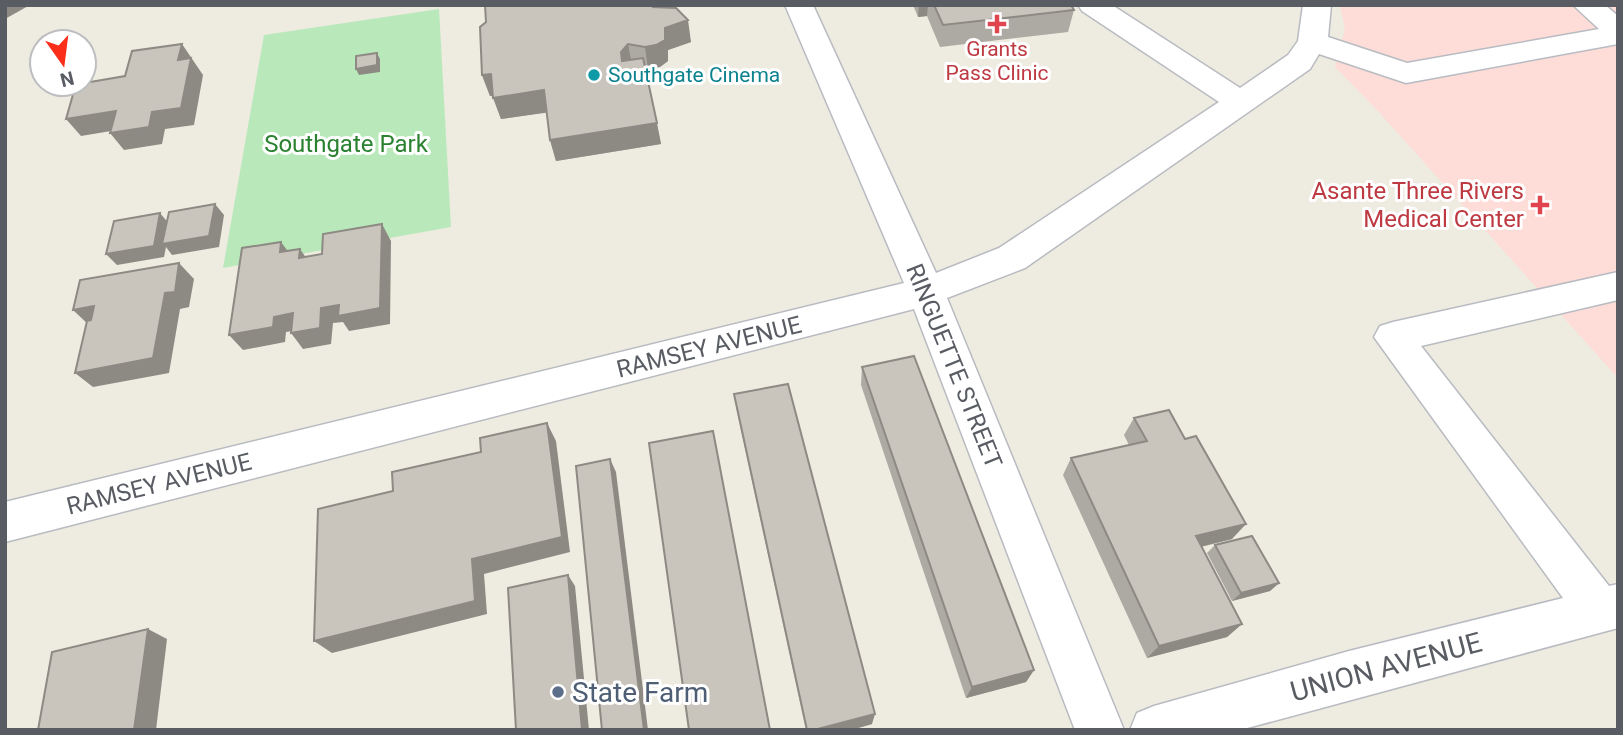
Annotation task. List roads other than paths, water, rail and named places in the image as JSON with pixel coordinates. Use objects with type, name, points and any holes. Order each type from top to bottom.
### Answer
[{"type":"street","name":"RINGUETTE STREET","points":[[799,5],[926,292],[1100,730]]},
{"type":"street","points":[[1092,5],[1239,100]]},
{"type":"street","points":[[1317,5],[1313,42],[1406,74],[1618,33]]},
{"type":"street","points":[[1587,5],[1618,33]]},
{"type":"street","name":"RAMSEY AVENUE","points":[[5,522],[926,292],[968,278],[1012,258],[1239,100],[1299,62],[1313,42]]},
{"type":"street","points":[[1609,609],[1393,337],[1618,286]]},
{"type":"street","name":"UNION AVENUE","points":[[1154,730],[1349,675],[1609,609]]},
{"type":"place","name":"Grants Pass Clinic","points":[[997,24]]},
{"type":"place","name":"Southgate Cinema","points":[[594,75]]},
{"type":"place","name":"Asante Three Rivers Medical Center","points":[[1540,205]]},
{"type":"place","name":"State Farm","points":[[558,692]]},
{"type":"park label","name":"Southgate Park","points":[[346,144]]}]
